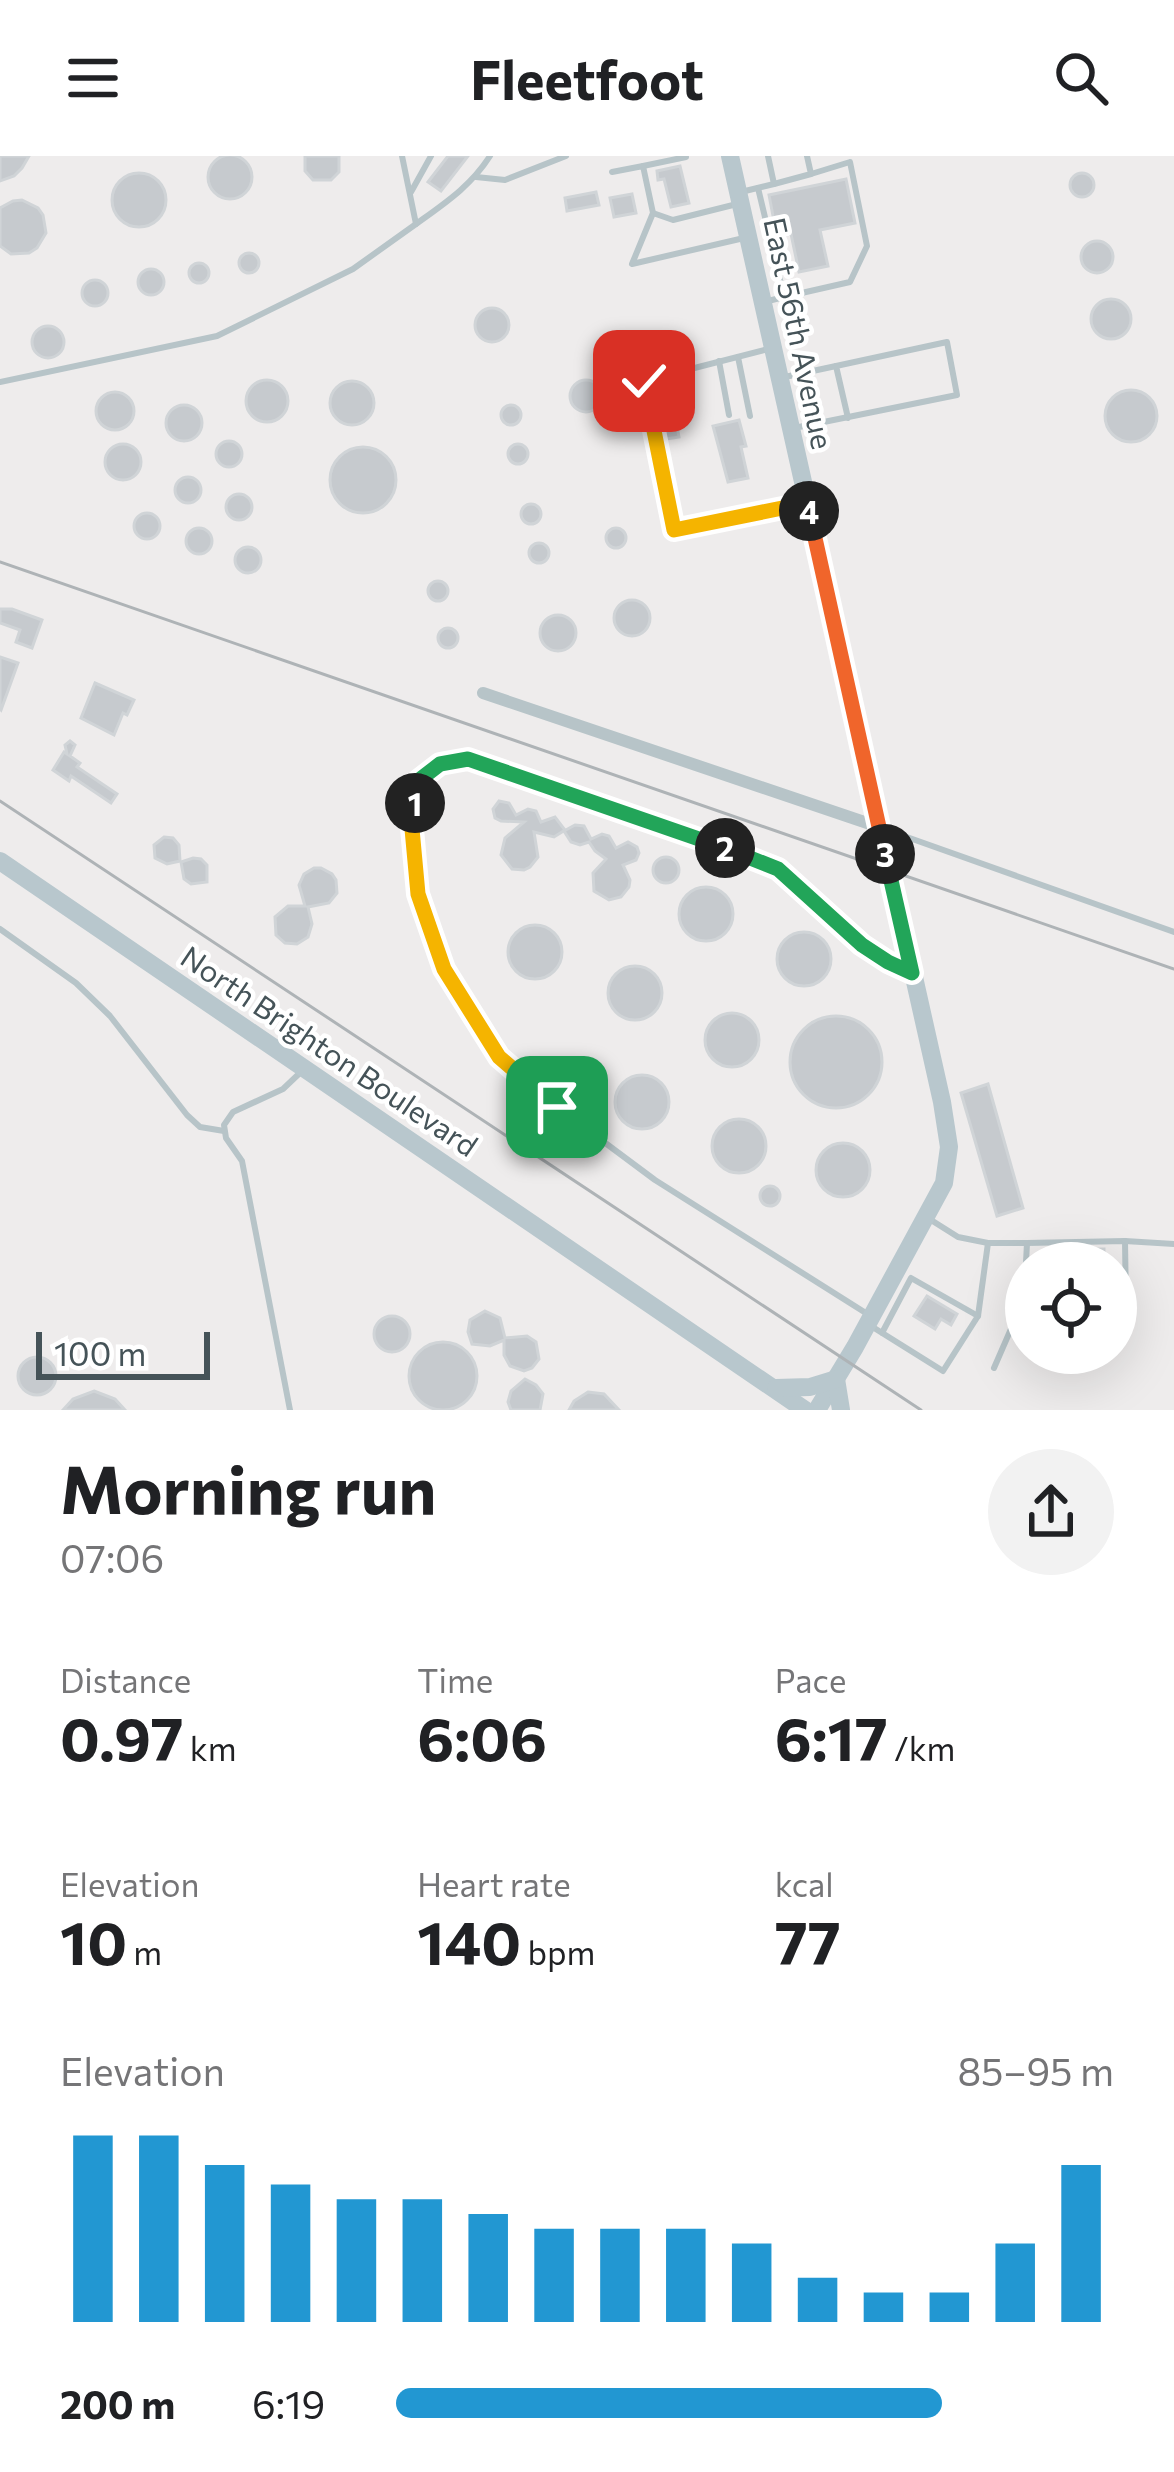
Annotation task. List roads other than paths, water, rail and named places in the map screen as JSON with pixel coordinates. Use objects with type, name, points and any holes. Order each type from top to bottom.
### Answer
[{"type":"main road","name":"East 56th Avenue","points":[[730,156],[745,194],[748,237],[943,1102],[949,1147],[946,1176],[874,1325],[817,1410]]},
{"type":"main road","name":"North Brighton Boulevard","points":[[0,861],[805,1410]]},
{"type":"main road","points":[[772,1388],[799,1388],[836,1378],[841,1410]]},
{"type":"street","points":[[483,694],[878,826]]},
{"type":"lane","points":[[402,156],[416,224]]},
{"type":"lane","points":[[409,195],[431,156]]},
{"type":"lane","points":[[0,382],[217,336],[352,269],[454,198],[490,156]]},
{"type":"lane","points":[[476,177],[505,180],[566,156]]},
{"type":"lane","points":[[768,156],[774,184]]},
{"type":"lane","points":[[807,156],[811,174]]},
{"type":"lane","points":[[612,172],[686,157]]},
{"type":"lane","points":[[653,213],[673,220],[850,162],[867,246],[850,282],[762,302]]},
{"type":"lane","points":[[643,166],[653,213],[632,264],[748,237]]},
{"type":"lane","points":[[745,194],[784,297]]},
{"type":"lane","points":[[779,378],[947,342],[957,395],[790,429]]},
{"type":"lane","points":[[772,348],[644,381],[674,530],[807,503]]},
{"type":"lane","points":[[738,357],[750,416]]},
{"type":"lane","points":[[719,362],[729,415]]},
{"type":"lane","points":[[836,366],[848,418]]},
{"type":"lane","points":[[912,973],[862,945],[778,869],[732,851],[468,759],[440,764],[418,781],[412,829],[418,894],[444,969],[499,1057],[557,1107],[655,1180],[944,1371],[978,1316],[988,1243]]},
{"type":"lane","points":[[878,826],[1174,932]]},
{"type":"lane","points":[[0,928],[76,983],[110,1016],[200,1127],[225,1131]]},
{"type":"lane","points":[[290,1410],[242,1161],[224,1125],[233,1112],[283,1089],[304,1070]]},
{"type":"lane","points":[[926,1217],[958,1237],[1005,1243]]},
{"type":"lane","points":[[1076,1242],[1174,1244]]},
{"type":"lane","points":[[874,1325],[911,1278],[978,1316]]},
{"type":"lane","points":[[994,1368],[1005,1344]]},
{"type":"railway","points":[[0,562],[1174,969]]},
{"type":"railway","points":[[0,801],[921,1410]]}]
